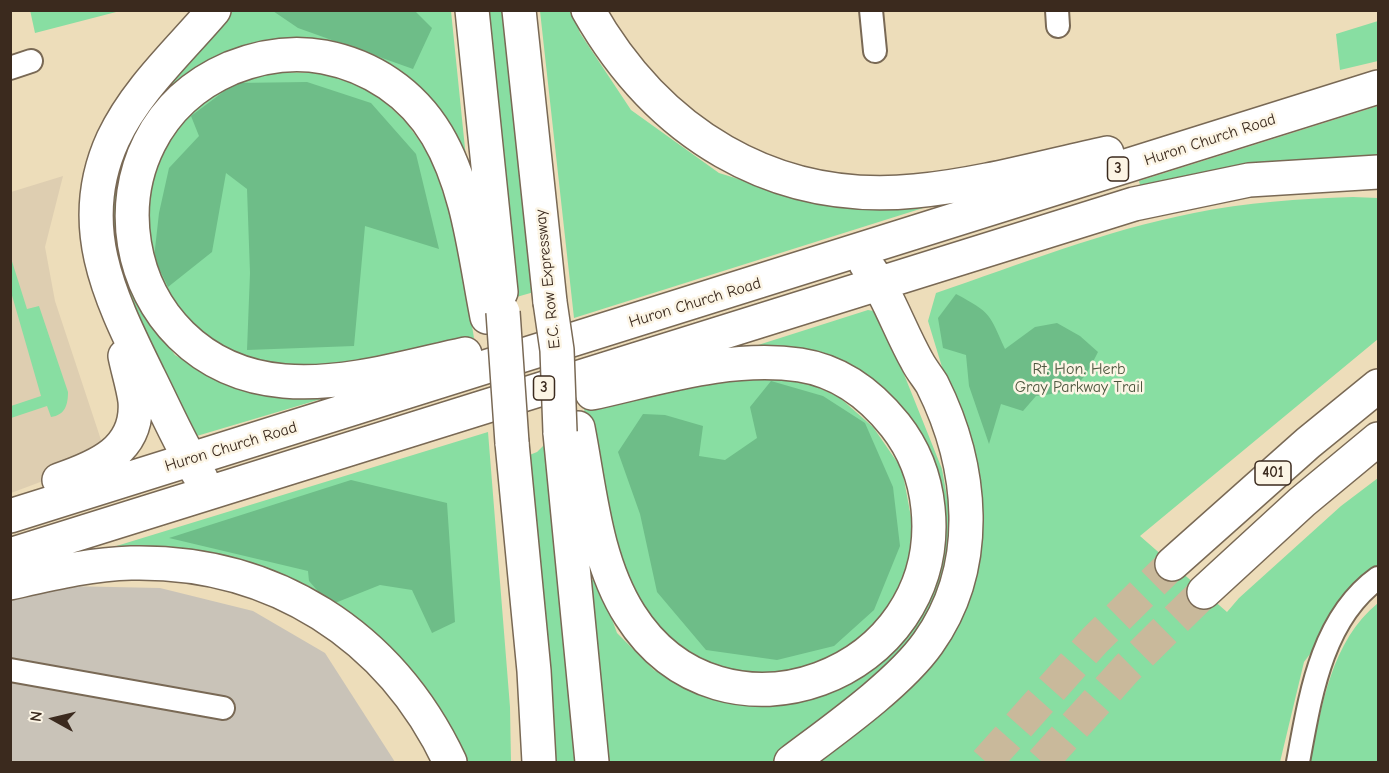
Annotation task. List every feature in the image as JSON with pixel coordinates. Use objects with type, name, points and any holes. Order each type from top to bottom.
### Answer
[{"type":"highway","points":[[10,497],[100,465],[112,458],[130,433],[135,402],[115,307],[97,242],[96,212],[104,164],[113,139],[133,105],[214,10]]},
{"type":"highway","points":[[472,10],[495,315],[508,396],[534,671],[539,762]]},
{"type":"highway","name":"E.C. Row Expressway","points":[[519,10],[550,302],[568,344],[569,430]]},
{"type":"highway","points":[[588,10],[621,62],[667,113],[723,152],[780,177],[810,185],[867,192],[913,191],[961,185],[1114,151],[1195,145]]},
{"type":"highway","points":[[495,315],[451,164],[436,134],[404,95],[369,72],[337,60],[312,55],[267,57],[243,63],[200,85],[181,101],[152,138],[136,181],[132,205],[135,249],[140,271],[151,297],[174,330],[192,347],[236,372],[284,381],[341,380],[487,350],[568,344]]},
{"type":"highway","name":"Huron Church Road","points":[[10,516],[568,344],[1378,87]]},
{"type":"highway","name":"3","points":[[10,555],[1065,224],[1176,193],[1278,177],[1378,172]]},
{"type":"highway","points":[[857,252],[879,283],[917,361],[932,384]]},
{"type":"highway","points":[[791,762],[908,668],[940,624],[958,587],[966,546],[965,494],[954,444],[932,384],[927,355],[914,324],[912,308],[920,285],[944,263]]},
{"type":"highway","points":[[115,307],[190,460],[209,493]]},
{"type":"highway","points":[[463,413],[586,394],[723,365],[783,363],[824,372],[858,389],[879,406],[900,431],[923,481],[929,524],[924,568],[910,602],[884,639],[847,668],[823,679],[797,687],[752,689],[700,676],[662,651],[630,615],[605,559],[569,430]]},
{"type":"highway","name":"401","points":[[1172,564],[1308,443],[1378,386]]},
{"type":"highway","points":[[569,430],[592,762]]},
{"type":"highway","name":"401","points":[[1204,592],[1294,509],[1378,439]]},
{"type":"highway","points":[[10,583],[98,566],[130,563],[196,567],[249,579],[273,588],[325,615],[376,655],[421,709],[450,762]]},
{"type":"street","points":[[871,10],[875,51]]},
{"type":"street","points":[[1298,762],[1320,663],[1335,630],[1354,601],[1378,578]]},
{"type":"street","points":[[10,670],[223,708]]},
{"type":"shaded area","points":[[63,176],[45,247],[55,301],[102,443],[83,466],[11,493],[11,192]]},
{"type":"shaded area","points":[[17,585],[160,588],[253,611],[325,653],[395,762],[11,762],[10,587]]},
{"type":"green space","points":[[30,10],[120,10],[120,11],[35,33]]},
{"type":"green space","points":[[230,11],[451,11],[467,168],[339,52],[180,91],[121,236],[133,297],[175,355],[224,384],[288,394],[328,397],[190,438],[121,302],[107,198],[143,107]]},
{"type":"green space","points":[[273,11],[415,11],[432,28],[413,69],[298,28]]},
{"type":"green space","points":[[480,11],[506,11],[534,292],[513,298]]},
{"type":"green space","points":[[540,11],[572,11],[580,33],[631,110],[719,173],[816,203],[958,197],[574,318]]},
{"type":"green space","points":[[1378,21],[1378,61],[1340,70],[1336,34]]},
{"type":"green space","points":[[272,72],[323,73],[373,91],[406,122],[431,157],[457,234],[474,338],[336,368],[262,372],[204,347],[148,274],[144,183],[160,142],[219,88]]},
{"type":"green space","points":[[307,82],[371,103],[416,154],[439,249],[365,226],[354,346],[247,350],[250,273],[247,189],[226,173],[212,252],[168,287],[154,258],[159,213],[169,168],[199,136],[191,116],[235,83]]},
{"type":"green space","points":[[1378,106],[1378,160],[1141,189],[1139,181]]},
{"type":"green space","name":"Rt. Hon. Herb Gray Parkway Trail","points":[[1353,197],[1378,198],[1378,339],[1140,536],[1227,612],[1239,598],[1341,506],[1378,478],[1378,568],[1372,572],[1304,662],[1280,762],[817,762],[849,740],[930,666],[966,446],[928,321],[936,293],[1064,249],[1161,220],[1253,204]]},
{"type":"green space","points":[[10,255],[27,309],[39,306],[68,392],[65,409],[56,416],[51,417],[47,406],[11,418],[11,406],[41,396],[11,292]]},
{"type":"green space","points":[[956,294],[977,306],[988,316],[1005,349],[1035,327],[1057,323],[1080,336],[1098,352],[1087,373],[1069,389],[1036,396],[1023,411],[1001,404],[989,444],[969,386],[966,355],[943,348],[938,318]]},
{"type":"green space","points":[[868,310],[879,312],[942,469],[950,514],[946,569],[936,607],[909,652],[775,762],[605,762],[587,582],[597,578],[617,633],[654,670],[692,691],[731,702],[770,703],[808,699],[869,669],[923,597],[904,420],[733,353]]},
{"type":"green space","points":[[730,376],[792,376],[839,397],[873,427],[902,469],[913,528],[907,576],[880,625],[849,656],[755,681],[697,666],[627,593],[606,528],[584,409],[659,395]]},
{"type":"green space","points":[[771,381],[823,396],[865,423],[893,487],[900,546],[874,610],[834,646],[777,660],[706,650],[657,592],[640,514],[618,452],[643,414],[665,415],[703,426],[699,456],[725,460],[757,438],[750,407]]},
{"type":"green space","points":[[488,432],[510,707],[511,762],[463,762],[286,587],[61,563]]},
{"type":"green space","points":[[544,445],[561,578],[579,762],[549,762],[527,456],[537,452]]},
{"type":"green space","points":[[351,480],[447,503],[455,622],[432,633],[412,590],[380,585],[330,605],[309,581],[308,571],[169,538]]},
{"type":"green space","points":[[1378,603],[1378,762],[1310,762],[1324,697],[1339,655],[1362,618]]},
{"type":"tunnel","points":[[986,762],[1095,640],[1172,564]]},
{"type":"tunnel","points":[[1042,762],[1127,668],[1204,592]]}]
